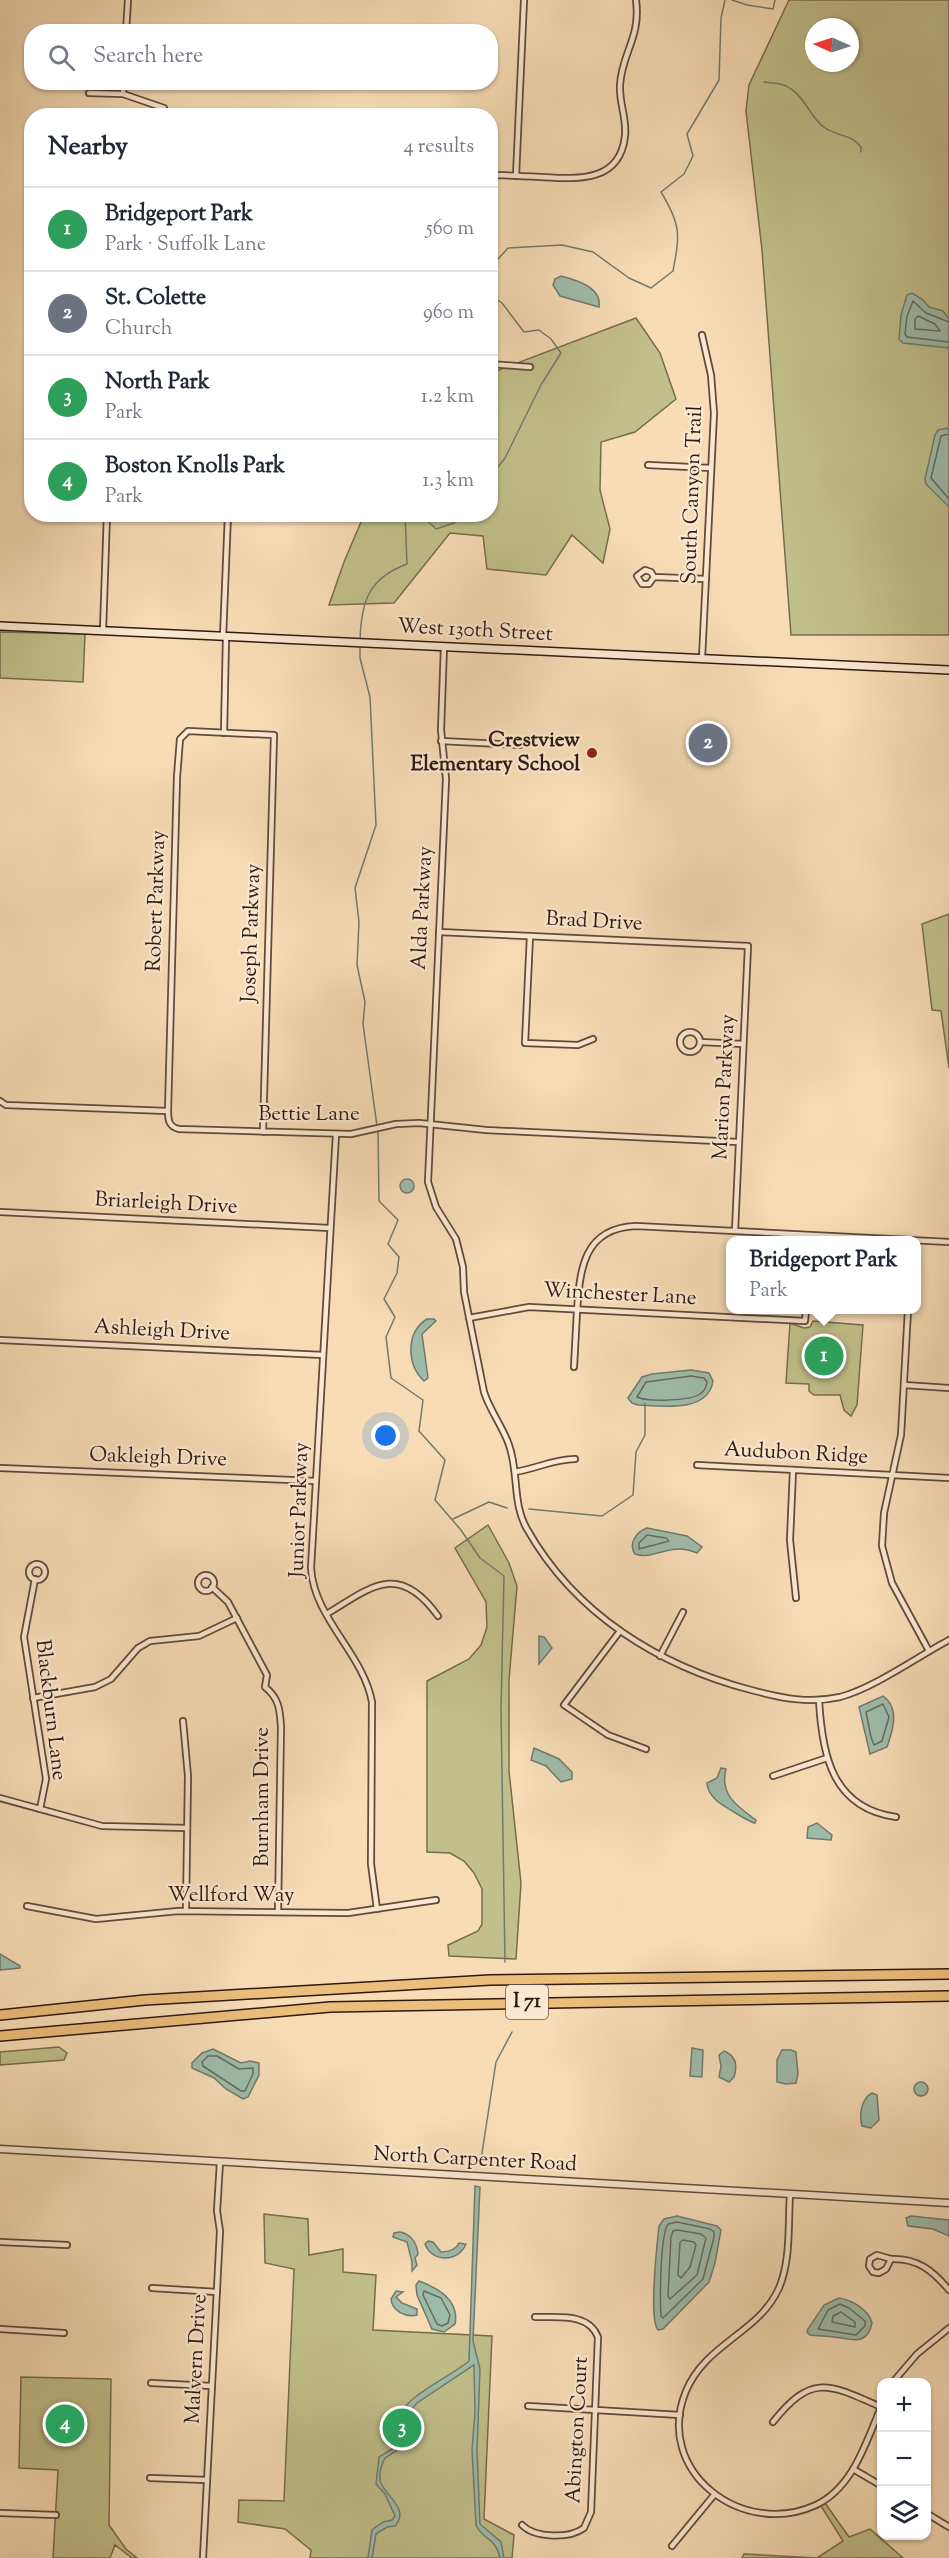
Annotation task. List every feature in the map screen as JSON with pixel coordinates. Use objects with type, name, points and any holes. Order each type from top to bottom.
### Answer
[{"type":"highway","name":"I 71","points":[[0,2015],[145,2000],[490,1980],[949,1974]]},
{"type":"highway","name":"I 71","points":[[0,2036],[330,2007],[949,1996]]},
{"type":"main road","name":"West 130th Street","points":[[0,626],[949,670]]},
{"type":"street","points":[[126,24],[128,0]]},
{"type":"street","points":[[516,176],[524,0]]},
{"type":"street","points":[[498,175],[587,178],[602,172],[619,155],[626,131],[620,85],[624,63],[636,32],[636,0]]},
{"type":"street","points":[[123,90],[123,94]]},
{"type":"street","points":[[89,93],[123,94],[164,108]]},
{"type":"street","name":"South Canyon Trail","points":[[702,335],[713,392],[702,658]]},
{"type":"street","points":[[498,364],[530,366]]},
{"type":"street","points":[[648,465],[711,468]]},
{"type":"street","points":[[103,630],[107,522]]},
{"type":"street","points":[[224,733],[228,522]]},
{"type":"street","points":[[654,577],[706,579]]},
{"type":"street","name":"Alda Parkway","points":[[444,646],[441,741],[446,779],[428,1171],[433,1202],[456,1239],[463,1267],[464,1292],[484,1392],[509,1445],[519,1509],[537,1545],[583,1600],[620,1631],[660,1656],[700,1675],[789,1700],[819,1700],[859,1690],[949,1640]]},
{"type":"street","name":"Robert Parkway","points":[[168,1111],[180,739],[188,731],[274,735]]},
{"type":"street","name":"Joseph Parkway","points":[[263,1132],[274,735]]},
{"type":"street","points":[[441,741],[520,745]]},
{"type":"street","name":"Brad Drive","points":[[439,932],[748,946]]},
{"type":"street","points":[[530,936],[525,1043],[578,1045],[593,1039]]},
{"type":"street","name":"Marion Parkway","points":[[735,1231],[748,946]]},
{"type":"street","points":[[692,1032],[698,1036],[700,1042],[698,1048],[689,1052],[683,1050],[680,1041],[685,1033],[692,1032]]},
{"type":"street","points":[[700,1042],[743,1044]]},
{"type":"street","points":[[0,1101],[6,1105],[168,1111]]},
{"type":"street","name":"Bettie Lane","points":[[168,1111],[169,1123],[179,1129],[351,1134],[407,1122],[486,1130],[738,1142]]},
{"type":"street","name":"Junior Parkway","points":[[336,1134],[311,1572],[314,1589],[365,1678],[372,1702],[371,1867],[377,1909]]},
{"type":"street","name":"Briarleigh Drive","points":[[0,1212],[330,1228]]},
{"type":"street","points":[[574,1367],[583,1261],[593,1245],[612,1231],[636,1226],[789,1236]]},
{"type":"street","points":[[921,1241],[949,1242]]},
{"type":"street","name":"Winchester Lane","points":[[469,1318],[523,1307],[805,1321],[806,1314]]},
{"type":"street","points":[[908,1314],[901,1438],[882,1524],[885,1561],[892,1583],[929,1651]]},
{"type":"street","name":"Ashleigh Drive","points":[[0,1340],[323,1355]]},
{"type":"street","points":[[904,1385],[949,1388]]},
{"type":"street","points":[[515,1472],[536,1468],[561,1459],[575,1459]]},
{"type":"street","name":"Audubon Ridge","points":[[697,1465],[949,1478]]},
{"type":"street","name":"Oakleigh Drive","points":[[0,1468],[316,1481]]},
{"type":"street","points":[[793,1470],[790,1540],[796,1598]]},
{"type":"street","name":"Blackburn Lane","points":[[35,1579],[24,1637],[46,1779],[40,1809]]},
{"type":"street","points":[[327,1614],[372,1587],[392,1584],[418,1593],[438,1616]]},
{"type":"street","name":"Burnham Drive","points":[[212,1587],[225,1597],[267,1675],[265,1687],[277,1699],[281,1721],[278,1912]]},
{"type":"street","points":[[660,1656],[683,1612]]},
{"type":"street","points":[[33,1698],[95,1687],[111,1679],[146,1642],[199,1636],[237,1618]]},
{"type":"street","points":[[620,1631],[564,1705],[613,1737],[646,1749]]},
{"type":"street","points":[[819,1700],[826,1758],[840,1785],[853,1799],[877,1814],[896,1817]]},
{"type":"street","points":[[183,1721],[188,1770],[186,1911]]},
{"type":"street","points":[[773,1776],[826,1758]]},
{"type":"street","points":[[0,1798],[106,1827],[187,1828]]},
{"type":"street","name":"Wellford Way","points":[[27,1906],[96,1919],[186,1911],[344,1913],[436,1900]]},
{"type":"street","name":"North Carpenter Road","points":[[0,2149],[949,2203]]},
{"type":"street","name":"Malvern Drive","points":[[203,2558],[217,2292],[220,2162]]},
{"type":"street","points":[[790,2194],[786,2264],[776,2295],[754,2321],[715,2350],[700,2365],[685,2394],[681,2415],[681,2435],[687,2457],[698,2477],[714,2494],[733,2506],[755,2514],[789,2513],[810,2507],[831,2496],[853,2469],[877,2415]]},
{"type":"street","points":[[0,2242],[67,2245]]},
{"type":"street","points":[[891,2259],[882,2273],[876,2273],[870,2269],[870,2259],[875,2256],[908,2260],[925,2266],[949,2290]]},
{"type":"street","points":[[152,2288],[217,2292]]},
{"type":"street","name":"Abington Court","points":[[522,2524],[533,2532],[568,2535],[579,2532],[588,2523],[591,2512],[599,2343],[596,2332],[588,2323],[578,2319],[535,2317]]},
{"type":"street","points":[[896,2378],[917,2354],[949,2328]]},
{"type":"street","points":[[0,2329],[64,2333]]},
{"type":"street","points":[[151,2383],[212,2386]]},
{"type":"street","points":[[773,2422],[793,2398],[817,2388],[839,2388],[877,2404]]},
{"type":"street","points":[[528,2406],[681,2415]]},
{"type":"street","points":[[853,2469],[877,2483]]},
{"type":"street","points":[[150,2478],[207,2480]]},
{"type":"street","points":[[672,2546],[714,2494]]},
{"type":"street","points":[[0,2513],[56,2515]]},
{"type":"street","points":[[931,2516],[949,2527]]},
{"type":"shaded area","points":[[789,0],[949,0],[949,635],[791,635],[762,250],[746,111],[749,85]]},
{"type":"shaded area","points":[[636,318],[660,353],[676,399],[635,432],[601,442],[600,490],[610,529],[603,563],[572,535],[546,575],[487,569],[483,536],[450,533],[394,603],[329,605],[361,522],[498,522],[498,370]]},
{"type":"shaded area","points":[[0,632],[85,634],[83,682],[0,678]]},
{"type":"shaded area","points":[[949,914],[949,1068],[941,1011],[932,1010],[922,924]]},
{"type":"shaded area","points":[[813,1321],[863,1325],[857,1405],[851,1416],[844,1410],[840,1395],[814,1395],[809,1391],[809,1384],[786,1383],[790,1323],[804,1328],[810,1327]]},
{"type":"shaded area","points":[[488,1525],[509,1563],[517,1586],[509,1680],[509,1771],[521,1883],[516,1959],[449,1956],[448,1945],[478,1931],[482,1924],[482,1889],[474,1873],[464,1861],[450,1853],[427,1852],[427,1681],[469,1659],[481,1645],[487,1627],[486,1602],[455,1548]]},
{"type":"shaded area","points":[[59,2047],[67,2053],[64,2060],[0,2065],[0,2052]]},
{"type":"shaded area","points":[[264,2214],[308,2219],[309,2255],[343,2249],[343,2272],[376,2275],[373,2330],[492,2336],[484,2519],[514,2535],[512,2558],[310,2558],[311,2550],[285,2529],[238,2522],[239,2500],[284,2501],[294,2269],[265,2263]]},
{"type":"shaded area","points":[[21,2377],[111,2379],[109,2525],[126,2549],[137,2558],[132,2558],[115,2545],[110,2558],[53,2558],[58,2470],[19,2468]]},
{"type":"shaded area","points":[[825,2503],[849,2537],[870,2529],[877,2535],[877,2540],[883,2540],[903,2558],[817,2558],[843,2541],[821,2506]]},
{"type":"shaded area","points":[[744,2554],[817,2558],[742,2558]]},
{"type":"water","points":[[561,276],[580,282],[592,289],[599,300],[599,307],[560,296],[553,285],[555,279]]},
{"type":"water","points":[[912,293],[929,307],[943,311],[949,319],[949,348],[903,343],[899,339],[901,315],[907,295]]},
{"type":"water","points":[[947,428],[949,430],[949,507],[926,484],[925,479],[935,435],[938,430]]},
{"type":"water","points":[[407,1179],[412,1181],[414,1186],[412,1191],[407,1193],[402,1191],[400,1186],[402,1181]]},
{"type":"water","points":[[427,1319],[436,1321],[422,1334],[428,1378],[424,1381],[414,1367],[411,1349],[415,1332]]},
{"type":"water","points":[[691,1370],[709,1373],[713,1381],[703,1398],[694,1403],[671,1406],[638,1405],[632,1403],[628,1398],[642,1377]]},
{"type":"water","points":[[647,1528],[687,1536],[702,1547],[697,1553],[678,1549],[649,1555],[635,1554],[632,1546],[634,1539]]},
{"type":"water","points":[[539,1636],[544,1637],[552,1648],[539,1664]]},
{"type":"water","points":[[883,1696],[892,1707],[894,1720],[891,1734],[887,1747],[870,1754],[859,1707]]},
{"type":"water","points":[[534,1748],[559,1759],[572,1772],[572,1779],[561,1782],[546,1766],[531,1760]]},
{"type":"water","points":[[721,1768],[726,1769],[725,1786],[728,1793],[737,1805],[756,1820],[755,1823],[723,1805],[710,1792],[707,1783],[717,1778]]},
{"type":"water","points":[[817,1823],[832,1835],[831,1840],[807,1838],[808,1827]]},
{"type":"water","points":[[0,1954],[20,1966],[20,1968],[0,1970]]},
{"type":"water","points":[[692,2048],[703,2050],[702,2077],[690,2076]]},
{"type":"water","points":[[213,2049],[241,2063],[250,2061],[259,2063],[259,2075],[248,2097],[243,2099],[226,2089],[214,2078],[192,2068],[192,2063],[202,2053]]},
{"type":"water","points":[[782,2050],[796,2052],[798,2074],[796,2083],[777,2082],[777,2060]]},
{"type":"water","points":[[724,2051],[731,2055],[736,2065],[734,2077],[729,2082],[719,2077],[721,2066],[719,2055]]},
{"type":"water","points":[[921,2082],[926,2084],[928,2089],[926,2094],[921,2096],[916,2094],[914,2089],[916,2084]]},
{"type":"water","points":[[872,2093],[877,2095],[879,2120],[871,2128],[862,2126],[861,2117],[863,2103]]},
{"type":"water","points":[[475,2186],[480,2187],[473,2341],[480,2369],[477,2451],[480,2524],[501,2542],[504,2558],[500,2558],[495,2546],[476,2525],[472,2450],[475,2412],[474,2365],[417,2403],[405,2418],[399,2449],[385,2458],[380,2477],[384,2488],[396,2503],[400,2514],[399,2520],[395,2526],[387,2527],[376,2534],[372,2558],[368,2558],[372,2530],[383,2522],[392,2520],[395,2516],[385,2494],[376,2484],[379,2457],[394,2448],[397,2420],[402,2411],[418,2395],[469,2361]]},
{"type":"water","points":[[677,2216],[717,2226],[721,2230],[709,2282],[663,2329],[658,2330],[655,2323],[654,2297],[659,2226],[664,2219]]},
{"type":"water","points":[[911,2216],[949,2220],[949,2236],[933,2229],[908,2226],[906,2218]]},
{"type":"water","points":[[400,2232],[410,2237],[416,2246],[417,2265],[412,2271],[407,2242],[393,2237],[394,2233]]},
{"type":"water","points":[[428,2241],[433,2242],[441,2252],[452,2250],[459,2243],[466,2244],[458,2254],[446,2258],[433,2255],[425,2244]]},
{"type":"water","points":[[419,2281],[440,2291],[454,2308],[455,2324],[444,2332],[432,2329],[417,2295],[416,2285]]},
{"type":"water","points":[[396,2291],[403,2292],[396,2297],[402,2303],[417,2309],[417,2315],[404,2314],[394,2307],[391,2299]]},
{"type":"water","points":[[839,2298],[854,2303],[864,2310],[872,2323],[870,2331],[862,2339],[857,2340],[810,2335],[807,2332],[808,2329],[824,2305]]},
{"type":"waterway","points":[[498,259],[508,248],[562,245],[593,252],[629,278],[651,288],[673,271],[677,230],[672,213],[661,192],[684,174],[693,156],[687,134],[719,80],[721,18],[725,0]]},
{"type":"waterway","points":[[732,0],[773,9],[775,0]]},
{"type":"waterway","points":[[764,82],[782,84],[791,89],[801,97],[820,124],[830,131],[854,140],[861,147],[861,152]]},
{"type":"waterway","points":[[498,300],[524,332],[539,330],[551,339],[561,353],[541,385],[505,458],[498,467]]},
{"type":"waterway","points":[[360,641],[362,614],[370,593],[384,576],[407,564],[405,522]]},
{"type":"waterway","points":[[429,522],[436,529],[455,522]]},
{"type":"waterway","points":[[360,645],[360,658],[370,697],[376,825],[355,888],[359,922],[357,965],[365,1002],[363,1024],[377,1126]]},
{"type":"waterway","points":[[378,1131],[379,1201],[398,1220],[388,1244],[399,1257],[397,1273],[384,1299],[395,1317],[386,1337],[391,1378],[423,1400],[419,1431],[445,1460],[435,1500],[461,1530],[480,1558],[504,1576],[501,1710],[505,1962]]},
{"type":"waterway","points":[[529,1509],[602,1516],[633,1495],[636,1452],[645,1435],[645,1403]]},
{"type":"waterway","points":[[453,1519],[489,1502],[507,1508]]},
{"type":"waterway","points":[[480,2166],[496,2062],[512,2032]]},
{"type":"place","name":"St. Colette","points":[[708,743]]},
{"type":"place","name":"Crestview Elementary School","points":[[592,753]]},
{"type":"place","name":"Bridgeport Park","points":[[824,1356]]},
{"type":"place","name":"Boston Knolls Park","points":[[65,2424]]},
{"type":"place","name":"North Park","points":[[402,2428]]}]
